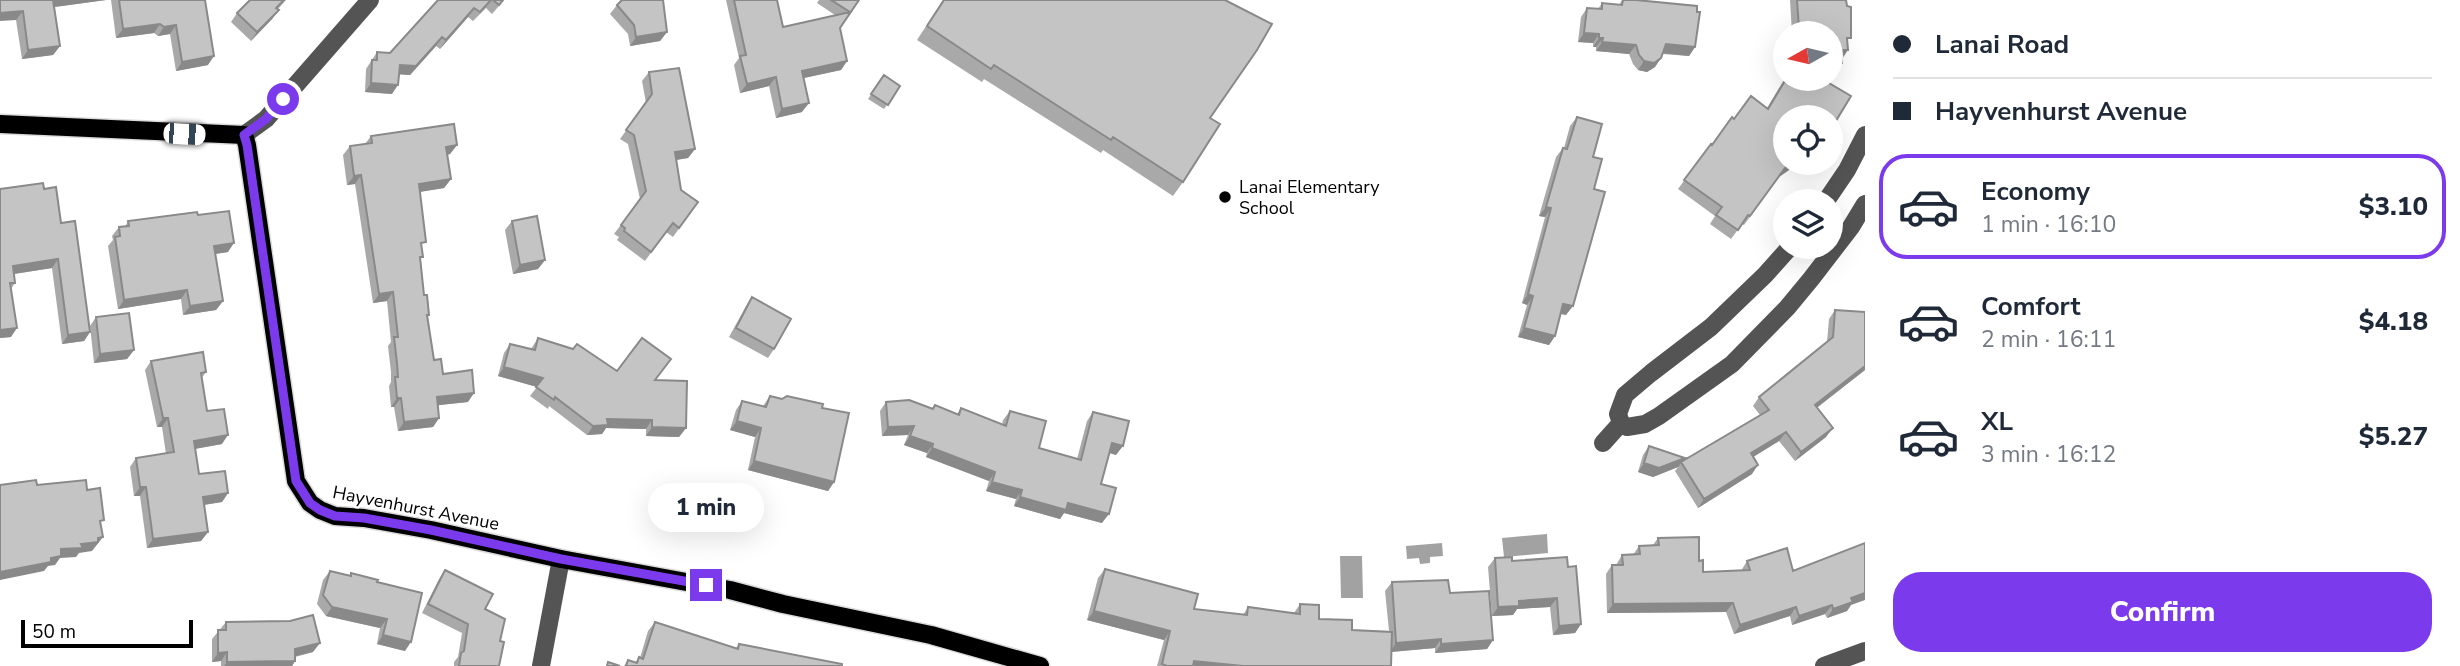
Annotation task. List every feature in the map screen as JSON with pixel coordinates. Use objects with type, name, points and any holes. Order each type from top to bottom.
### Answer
[{"type":"main road","points":[[0,124],[244,135]]},
{"type":"main road","name":"Hayvenhurst Avenue","points":[[244,135],[296,481],[310,503],[320,510],[335,516],[364,518],[431,530],[561,559],[730,590],[931,635],[1040,666]]},
{"type":"street","points":[[244,135],[266,119],[370,0]]},
{"type":"street","points":[[1834,189],[1865,135]]},
{"type":"street","points":[[1778,259],[1711,327],[1625,395],[1618,414],[1620,423],[1634,427],[1652,420],[1731,364],[1787,308],[1851,227],[1865,204]]},
{"type":"street","points":[[1603,443],[1620,423]]},
{"type":"street","points":[[541,666],[561,559]]},
{"type":"street","points":[[1824,666],[1865,651]]},
{"type":"shaded area","points":[[1547,534],[1548,553],[1504,557],[1502,538]]},
{"type":"shaded area","points":[[1442,543],[1443,556],[1430,557],[1430,563],[1420,564],[1419,558],[1407,559],[1406,546]]},
{"type":"shaded area","points":[[1340,556],[1362,556],[1363,598],[1341,598]]},
{"type":"building","points":[[0,0],[53,0],[60,46],[28,50],[23,11],[0,13]]},
{"type":"building","points":[[119,0],[205,0],[214,56],[182,62],[176,25],[164,27],[160,24],[123,29]]},
{"type":"building","points":[[250,0],[284,0],[276,8],[279,10],[257,32],[237,13]]},
{"type":"building","points":[[438,0],[491,0],[480,12],[474,8],[446,40],[442,37],[416,66],[400,65],[398,85],[371,83],[372,60],[377,60],[377,52],[390,53]]},
{"type":"building","points":[[622,0],[663,0],[667,32],[636,37],[634,25],[617,5]]},
{"type":"building","points":[[734,0],[777,0],[783,27],[850,12],[831,0],[859,0],[840,28],[847,61],[802,71],[809,103],[782,109],[776,77],[747,84],[740,56],[746,55]]},
{"type":"building","points":[[944,0],[1225,0],[1272,24],[1210,118],[1220,124],[1183,182],[1113,137],[1111,140],[994,65],[991,69],[927,26]]},
{"type":"building","points":[[1623,0],[1697,6],[1697,12],[1700,12],[1695,47],[1666,44],[1661,58],[1654,63],[1644,61],[1636,45],[1602,42],[1603,38],[1599,38],[1599,34],[1584,33],[1587,8],[1602,9],[1602,3],[1622,5]]},
{"type":"building","points":[[1797,0],[1846,0],[1847,6],[1851,7],[1851,38],[1847,38],[1848,50],[1843,50],[1843,21],[1798,21]]},
{"type":"building","points":[[679,68],[695,149],[675,152],[681,190],[698,202],[679,228],[673,223],[651,252],[624,231],[625,228],[621,225],[646,191],[634,135],[626,130],[652,94],[649,72]]},
{"type":"building","points":[[884,75],[900,86],[888,105],[871,94]]},
{"type":"building","points":[[1779,91],[1842,91],[1851,96],[1843,109],[1843,105],[1773,105],[1773,175],[1780,175],[1738,230],[1716,215],[1722,207],[1684,180],[1751,96],[1768,109]]},
{"type":"building","points":[[1577,117],[1602,124],[1593,157],[1602,159],[1594,189],[1605,192],[1573,306],[1563,304],[1555,336],[1524,328],[1533,296],[1528,294],[1551,208],[1546,207],[1563,148],[1567,149]]},
{"type":"building","points":[[454,124],[457,145],[446,147],[451,179],[419,184],[426,242],[421,243],[423,257],[420,257],[434,360],[441,359],[443,374],[472,370],[474,393],[437,397],[439,418],[404,422],[401,398],[397,398],[395,377],[398,377],[394,337],[398,337],[393,292],[379,294],[361,175],[354,176],[350,146],[372,143],[371,136]]},
{"type":"building","points":[[43,183],[44,189],[56,187],[61,223],[75,221],[90,332],[68,335],[58,259],[13,266],[15,283],[10,283],[17,328],[0,330],[0,189]]},
{"type":"building","points":[[229,211],[234,243],[214,246],[223,301],[190,306],[187,290],[124,300],[115,237],[120,236],[119,227],[129,226],[128,221],[197,212],[198,215]]},
{"type":"building","points":[[537,216],[545,260],[520,265],[512,221]]},
{"type":"building","points":[[752,297],[791,319],[774,349],[736,328]]},
{"type":"building","points":[[1835,310],[1865,312],[1865,366],[1815,405],[1833,428],[1801,452],[1786,432],[1751,453],[1758,465],[1704,499],[1681,462],[1769,410],[1759,397],[1833,337]]},
{"type":"building","points":[[129,313],[134,350],[100,354],[96,317]]},
{"type":"building","points":[[538,338],[573,349],[577,344],[617,371],[642,338],[671,359],[655,380],[687,381],[686,428],[652,427],[652,420],[607,419],[608,425],[593,426],[555,397],[554,400],[536,387],[543,378],[504,367],[510,344],[535,350]]},
{"type":"building","points":[[203,352],[206,372],[201,373],[207,411],[224,409],[228,435],[194,441],[199,474],[225,471],[228,493],[203,497],[208,532],[153,539],[146,487],[140,487],[136,458],[174,452],[168,418],[163,418],[151,361]]},
{"type":"building","points":[[770,396],[782,399],[787,396],[823,404],[822,408],[849,413],[834,482],[754,461],[761,428],[737,421],[742,401],[766,407]]},
{"type":"building","points":[[909,400],[933,409],[935,405],[959,415],[961,408],[1006,426],[1010,411],[1046,421],[1039,448],[1081,460],[1093,412],[1129,421],[1123,446],[1112,443],[1101,484],[1116,488],[1109,514],[1068,503],[1066,510],[1020,497],[1022,490],[992,482],[995,472],[932,448],[933,444],[910,436],[914,426],[888,427],[886,402]]},
{"type":"building","points":[[1649,446],[1685,458],[1659,468],[1644,463]]},
{"type":"building","points":[[36,480],[37,485],[86,480],[87,490],[100,488],[103,537],[98,538],[98,542],[81,544],[83,548],[61,549],[61,556],[51,558],[51,562],[0,572],[0,485]]},
{"type":"building","points":[[1699,537],[1699,561],[1703,560],[1703,572],[1750,570],[1747,561],[1787,548],[1793,571],[1865,543],[1865,593],[1851,598],[1853,602],[1833,609],[1832,605],[1799,616],[1796,607],[1740,625],[1733,603],[1613,604],[1612,565],[1623,565],[1622,555],[1640,554],[1639,546],[1659,545],[1658,538]]},
{"type":"building","points":[[1512,557],[1512,561],[1567,557],[1568,567],[1576,566],[1581,624],[1559,626],[1557,598],[1519,601],[1519,606],[1498,607],[1495,558]]},
{"type":"building","points":[[1105,569],[1198,594],[1194,609],[1247,615],[1248,607],[1300,614],[1300,604],[1319,605],[1319,619],[1352,620],[1352,630],[1392,632],[1391,666],[1243,666],[1194,661],[1193,666],[1167,666],[1162,664],[1170,631],[1094,611]]},
{"type":"building","points":[[445,570],[493,594],[485,609],[505,619],[500,641],[504,642],[499,666],[459,666],[468,624],[428,604]]},
{"type":"building","points":[[330,571],[351,576],[351,573],[422,593],[411,642],[383,635],[387,619],[332,607],[323,595]]},
{"type":"building","points":[[1448,580],[1450,593],[1489,591],[1493,640],[1441,644],[1441,639],[1396,643],[1392,582]]},
{"type":"building","points":[[313,615],[320,643],[295,649],[295,661],[227,662],[227,652],[218,653],[218,630],[226,630],[226,622],[290,621]]},
{"type":"building","points":[[655,622],[738,649],[739,644],[842,666],[626,666],[628,660],[637,663],[639,657],[643,659]]},
{"type":"place","name":"Lanai Elementary School","points":[[1225,197]]},
{"type":"route","points":[[283,99],[266,119],[244,135],[296,481],[310,503],[335,516],[364,518],[431,530],[561,559],[706,585]]}]
